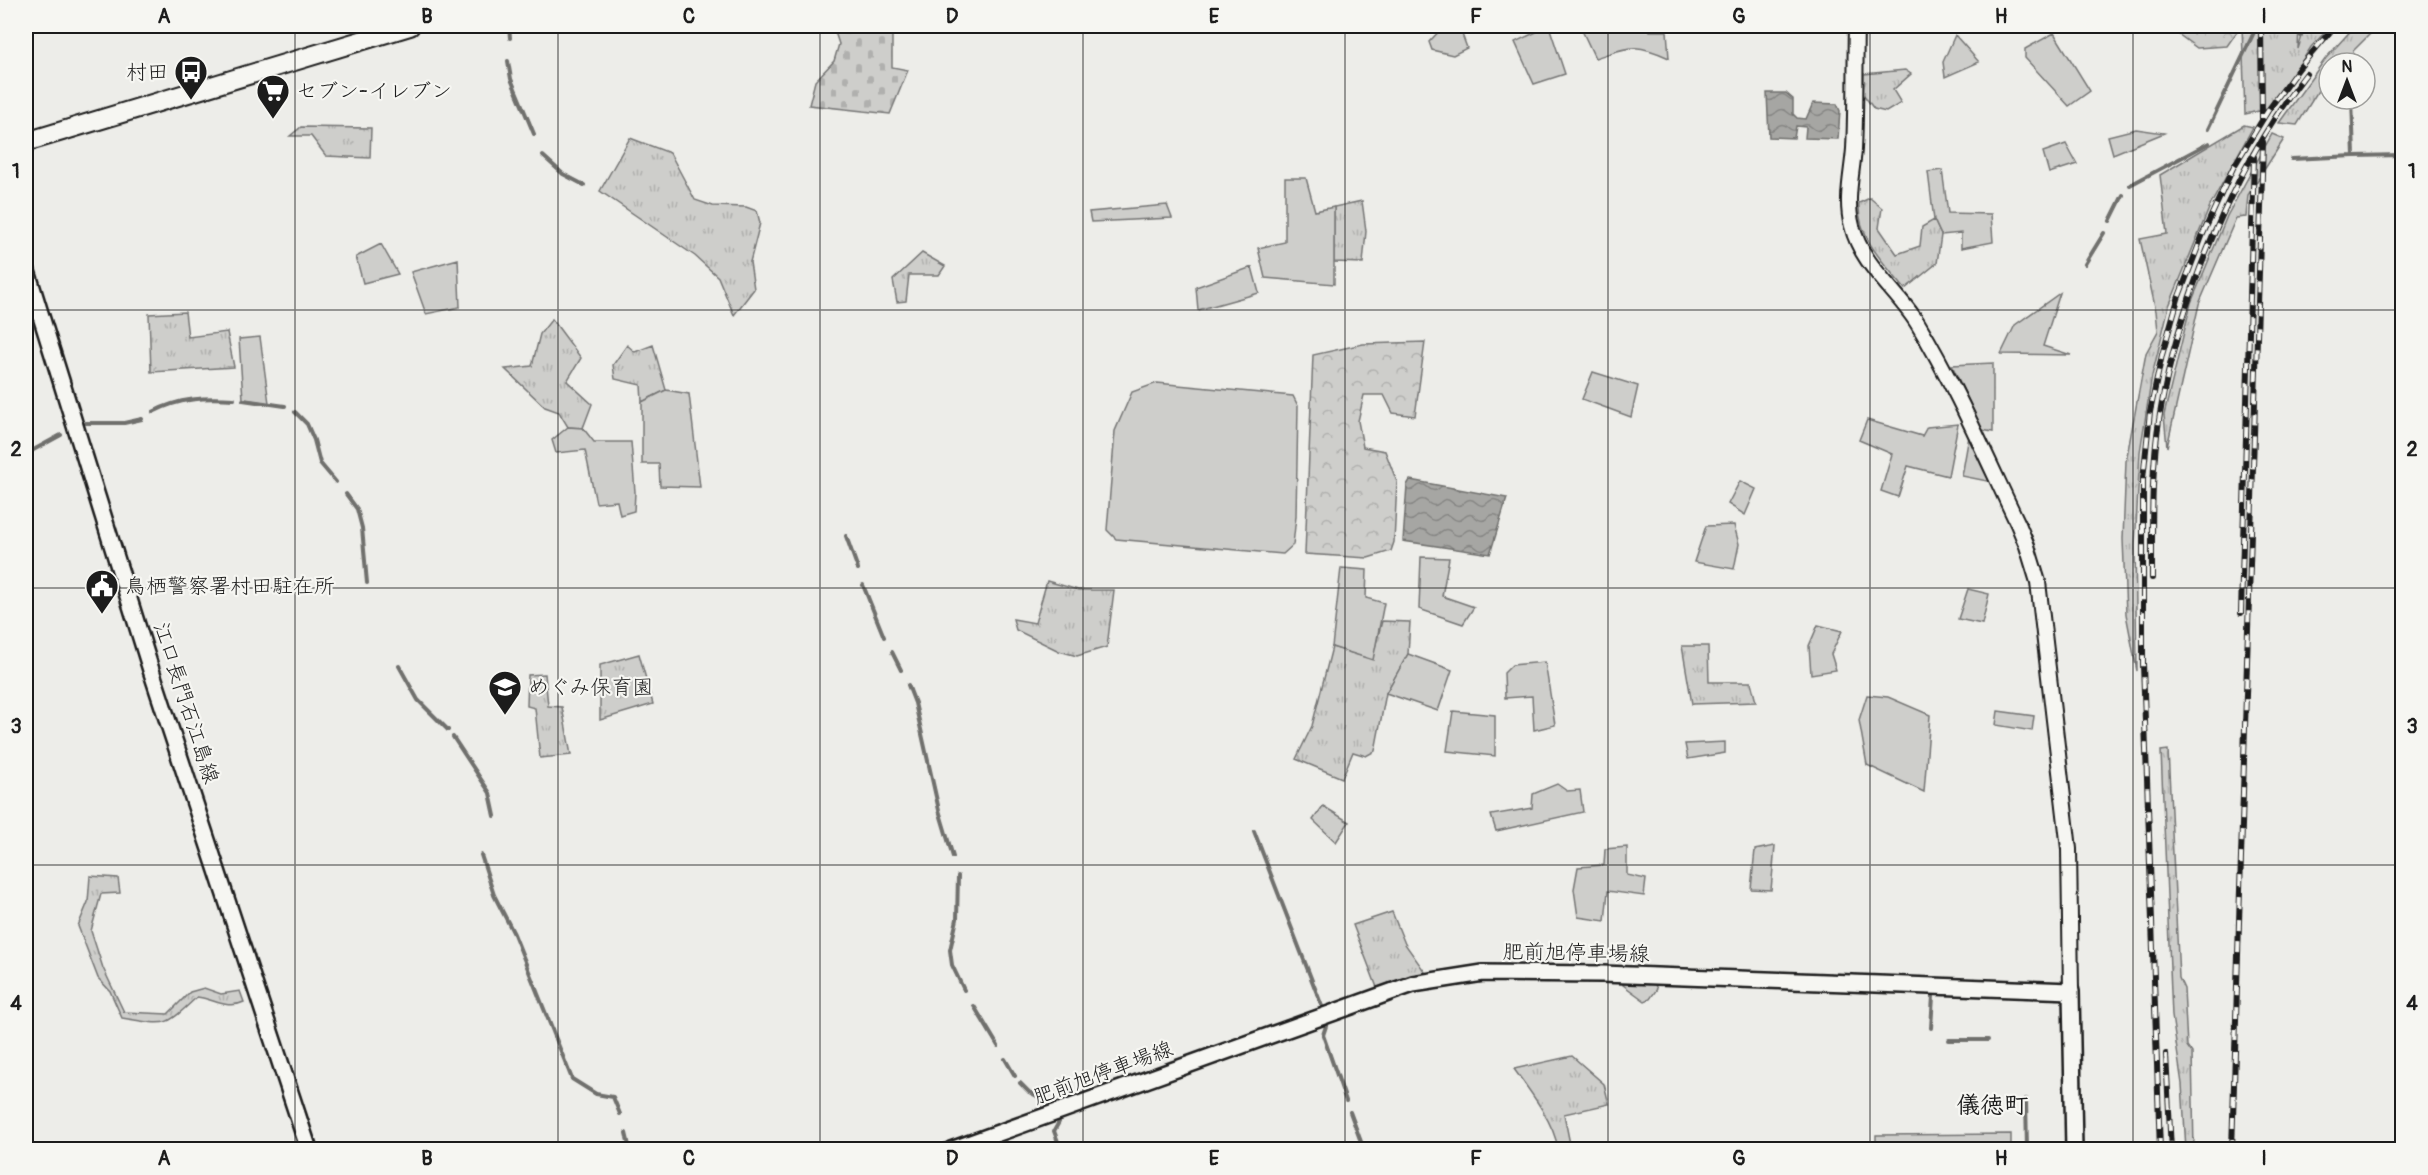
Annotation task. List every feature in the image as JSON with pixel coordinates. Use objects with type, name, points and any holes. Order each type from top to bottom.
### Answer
[{"type":"highway","points":[[26,142],[410,26]]},
{"type":"main road","name":"江口長門石江島線","points":[[26,268],[151,670],[309,1149]]},
{"type":"main road","name":"肥前旭停車場線","points":[[951,1149],[1385,993],[1413,984],[1462,975],[1602,974],[2071,991]]},
{"type":"main road","points":[[2071,991],[2074,1149]]},
{"type":"street","points":[[1856,26],[1854,149],[1848,198],[1852,228],[1859,246],[1872,267],[1916,321],[1940,363],[2024,539],[2038,582],[2069,849],[2071,991]]},
{"type":"green space","points":[[833,26],[890,26],[892,29],[892,67],[908,70],[890,114],[809,105],[815,81],[834,61],[839,44]]},
{"type":"green space","points":[[1444,26],[1459,26],[1467,48],[1453,55],[1432,50],[1429,42]]},
{"type":"green space","points":[[1549,26],[1565,74],[1534,84],[1515,42]]},
{"type":"green space","points":[[1580,26],[1649,26],[1650,31],[1667,31],[1669,58],[1648,50],[1632,48],[1595,58]]},
{"type":"green space","points":[[2170,26],[2241,26],[2227,46],[2197,48]]},
{"type":"green space","points":[[2242,26],[2299,26],[2298,49],[2303,33],[2310,26],[2331,26],[2311,47],[2267,116],[2259,111],[2245,114]]},
{"type":"green space","points":[[2355,26],[2378,26],[2353,51],[2332,51]]},
{"type":"green space","points":[[2054,33],[2090,91],[2069,106],[2025,58],[2025,49]]},
{"type":"green space","points":[[1955,35],[1979,62],[1945,77],[1943,62]]},
{"type":"green space","points":[[1905,70],[1911,74],[1893,90],[1901,103],[1886,112],[1874,109],[1863,94],[1864,74]]},
{"type":"green space","points":[[2317,70],[2317,92],[2297,125],[2279,123]]},
{"type":"green space","points":[[2244,125],[2253,127],[2210,206],[2169,306],[2152,376],[2140,452],[2135,546],[2137,671],[2126,614],[2123,539],[2126,461],[2146,353],[2158,331],[2156,311],[2140,239],[2167,234],[2160,175]]},
{"type":"green space","points":[[301,127],[371,128],[370,158],[326,156],[311,136],[290,136]]},
{"type":"green space","points":[[2136,129],[2164,133],[2113,154],[2108,136]]},
{"type":"green space","points":[[2272,134],[2284,139],[2248,195],[2246,217],[2236,218],[2199,304],[2167,447],[2164,415],[2191,303],[2227,216]]},
{"type":"green space","points":[[630,138],[670,153],[695,200],[713,206],[746,207],[757,211],[760,223],[750,262],[754,289],[734,315],[718,277],[695,256],[600,191]]},
{"type":"green space","points":[[2066,144],[2077,164],[2049,173],[2043,152]]},
{"type":"green space","points":[[1942,170],[1948,213],[1991,214],[1993,242],[1961,248],[1961,233],[1941,235],[1934,220],[1928,172]]},
{"type":"green space","points":[[1285,178],[1306,178],[1315,211],[1334,207],[1334,284],[1265,278],[1258,248],[1285,242]]},
{"type":"green space","points":[[1870,198],[1882,208],[1879,228],[1897,254],[1920,246],[1922,227],[1934,220],[1941,235],[1937,263],[1905,289],[1867,239],[1860,216],[1859,203]]},
{"type":"green space","points":[[1362,201],[1366,231],[1363,263],[1334,262],[1334,207]]},
{"type":"green space","points":[[1167,205],[1172,218],[1091,222],[1089,212]]},
{"type":"green space","points":[[381,244],[398,274],[363,283],[356,257]]},
{"type":"green space","points":[[922,253],[945,266],[939,275],[909,275],[906,301],[897,302],[893,280]]},
{"type":"green space","points":[[458,259],[460,307],[426,314],[411,272]]},
{"type":"green space","points":[[1252,267],[1259,293],[1198,310],[1196,287]]},
{"type":"green space","points":[[2060,293],[2043,346],[2071,355],[2001,354],[2015,325]]},
{"type":"green space","points":[[185,312],[188,337],[227,332],[234,367],[151,372],[149,314]]},
{"type":"green space","points":[[552,319],[581,358],[567,381],[592,404],[583,428],[568,427],[559,412],[545,407],[505,369],[532,366],[540,334]]},
{"type":"green space","points":[[260,337],[269,403],[243,399],[239,339]]},
{"type":"green space","points":[[1425,342],[1415,416],[1393,413],[1384,395],[1364,395],[1358,421],[1363,447],[1385,451],[1397,482],[1394,542],[1391,551],[1368,558],[1305,554],[1313,355],[1363,344]]},
{"type":"green space","points":[[627,345],[635,352],[653,345],[666,390],[642,402],[641,385],[615,379],[613,365]]},
{"type":"green space","points":[[1993,363],[1993,432],[1982,430],[1952,365]]},
{"type":"green space","points":[[1593,372],[1638,386],[1631,417],[1582,399]]},
{"type":"green space","points":[[1157,383],[1293,396],[1298,406],[1296,516],[1293,545],[1283,554],[1116,539],[1107,530],[1115,431],[1132,392]]},
{"type":"green space","points":[[666,390],[689,394],[700,487],[660,486],[659,464],[642,464],[642,402]]},
{"type":"green space","points":[[1867,420],[1922,436],[1927,427],[1958,424],[1948,476],[1908,466],[1898,497],[1881,491],[1892,454],[1859,440]]},
{"type":"green space","points":[[568,427],[583,428],[594,442],[631,442],[635,492],[634,511],[620,515],[617,501],[596,503],[585,450],[556,453],[552,440]]},
{"type":"green space","points":[[1969,436],[1992,482],[1962,476]]},
{"type":"green space","points":[[1740,481],[1756,489],[1745,515],[1728,504]]},
{"type":"green space","points":[[1734,525],[1739,544],[1734,569],[1694,562],[1706,526]]},
{"type":"green space","points":[[1421,557],[1449,558],[1442,596],[1474,607],[1463,624],[1419,609]]},
{"type":"green space","points":[[1341,568],[1367,570],[1366,598],[1384,603],[1373,660],[1332,647]]},
{"type":"green space","points":[[1047,581],[1078,590],[1114,590],[1107,647],[1077,656],[1059,651],[1016,630],[1013,619],[1035,623]]},
{"type":"green space","points":[[1968,589],[1989,594],[1982,624],[1958,619]]},
{"type":"green space","points":[[1382,621],[1410,622],[1408,654],[1386,693],[1375,751],[1366,756],[1353,752],[1342,778],[1296,759],[1312,726],[1332,647],[1372,659]]},
{"type":"green space","points":[[1818,625],[1842,631],[1831,654],[1836,670],[1811,674],[1809,646]]},
{"type":"green space","points":[[1682,646],[1708,646],[1709,682],[1751,682],[1756,702],[1692,704]]},
{"type":"green space","points":[[639,654],[653,704],[600,720],[600,665]]},
{"type":"green space","points":[[1408,654],[1452,670],[1438,711],[1386,693]]},
{"type":"green space","points":[[1545,662],[1555,725],[1534,730],[1532,696],[1505,698],[1504,673],[1512,665]]},
{"type":"green space","points":[[545,674],[548,706],[562,707],[571,755],[540,758],[535,708],[527,706],[528,675]]},
{"type":"green space","points":[[1867,695],[1888,697],[1930,715],[1924,792],[1867,765],[1859,720]]},
{"type":"green space","points":[[1453,711],[1495,715],[1495,756],[1447,751]]},
{"type":"green space","points":[[1998,711],[2034,716],[2032,731],[1996,725]]},
{"type":"green space","points":[[1725,742],[1725,753],[1688,759],[1685,744]]},
{"type":"green space","points":[[2168,750],[2179,978],[2184,989],[2187,1046],[2192,1053],[2194,1149],[2186,1149],[2182,1084],[2172,1016],[2161,751]]},
{"type":"green space","points":[[1557,784],[1567,791],[1580,790],[1583,812],[1496,831],[1491,815],[1532,808],[1533,794]]},
{"type":"green space","points":[[1323,806],[1349,822],[1336,842],[1313,820]]},
{"type":"green space","points":[[1775,846],[1771,890],[1751,889],[1755,850]]},
{"type":"green space","points":[[1627,847],[1627,875],[1646,879],[1644,896],[1608,891],[1605,921],[1578,917],[1574,889],[1578,867],[1604,865],[1605,849]]},
{"type":"green space","points":[[90,876],[118,878],[120,893],[101,894],[91,931],[103,968],[124,1012],[168,1014],[190,992],[204,988],[221,994],[240,991],[244,1002],[232,1005],[197,997],[177,1015],[164,1022],[122,1018],[110,991],[98,978],[78,926],[88,902]]},
{"type":"green space","points":[[1392,912],[1405,944],[1425,972],[1423,977],[1378,990],[1353,925]]},
{"type":"green space","points":[[1624,982],[1654,983],[1657,989],[1650,999],[1645,1001],[1623,985]]},
{"type":"green space","points":[[1572,1056],[1604,1084],[1609,1104],[1564,1114],[1571,1149],[1558,1149],[1547,1118],[1514,1069]]},
{"type":"green space","points":[[2011,1134],[2011,1149],[1876,1149],[1876,1135]]},
{"type":"water","points":[[1767,93],[1786,93],[1793,99],[1793,114],[1797,118],[1806,119],[1813,103],[1837,104],[1840,111],[1838,139],[1805,138],[1806,127],[1796,126],[1794,138],[1769,137]]},
{"type":"water","points":[[1410,480],[1507,498],[1490,554],[1403,541],[1407,485]]},
{"type":"waterway","points":[[509,26],[510,38]]},
{"type":"waterway","points":[[2208,129],[2257,26]]},
{"type":"waterway","points":[[2301,26],[2301,36]]},
{"type":"waterway","points":[[508,61],[511,79],[534,134]]},
{"type":"waterway","points":[[2352,111],[2354,156],[2402,155]]},
{"type":"waterway","points":[[2130,185],[2209,143]]},
{"type":"waterway","points":[[543,156],[563,174],[584,185]]},
{"type":"waterway","points":[[2292,159],[2354,156]]},
{"type":"waterway","points":[[2110,221],[2123,195]]},
{"type":"waterway","points":[[2085,264],[2104,233]]},
{"type":"waterway","points":[[153,412],[163,407],[192,400],[234,399]]},
{"type":"waterway","points":[[243,400],[285,406]]},
{"type":"waterway","points":[[295,412],[307,424],[320,463],[336,482]]},
{"type":"waterway","points":[[86,423],[124,423],[142,419]]},
{"type":"waterway","points":[[26,454],[61,435]]},
{"type":"waterway","points":[[346,494],[357,509],[362,528],[367,583]]},
{"type":"waterway","points":[[846,536],[858,569]]},
{"type":"waterway","points":[[863,585],[884,637]]},
{"type":"waterway","points":[[892,652],[901,670]]},
{"type":"waterway","points":[[399,666],[418,700],[448,730]]},
{"type":"waterway","points":[[908,685],[915,703],[939,810],[953,857]]},
{"type":"waterway","points":[[453,737],[490,793],[495,816]]},
{"type":"waterway","points":[[1254,831],[1323,1009]]},
{"type":"waterway","points":[[481,855],[494,895],[514,934],[572,1079],[596,1094],[613,1097],[620,1114]]},
{"type":"waterway","points":[[958,876],[957,919],[950,950],[952,965],[964,990]]},
{"type":"waterway","points":[[1931,1028],[1933,996]]},
{"type":"waterway","points":[[974,1006],[998,1046]]},
{"type":"waterway","points":[[1326,1026],[1323,1035],[1346,1101]]},
{"type":"waterway","points":[[1949,1040],[1988,1040]]},
{"type":"waterway","points":[[1005,1059],[1015,1076]]},
{"type":"waterway","points":[[1020,1083],[1029,1092],[1051,1103]]},
{"type":"waterway","points":[[2026,1099],[2027,1150]]},
{"type":"waterway","points":[[1350,1112],[1364,1150]]},
{"type":"waterway","points":[[1059,1122],[1054,1131],[1061,1150]]},
{"type":"waterway","points":[[626,1133],[630,1150]]},
{"type":"railway","points":[[2261,26],[2262,118]]},
{"type":"railway","points":[[2160,1150],[2143,664],[2143,479],[2150,412],[2162,355],[2178,299],[2203,234],[2233,168],[2269,109],[2299,68],[2335,26]]},
{"type":"railway","points":[[2152,578],[2153,496],[2157,434],[2169,370],[2181,325],[2213,236],[2233,192],[2255,150],[2306,74]]},
{"type":"railway","points":[[2232,1150],[2263,142]]},
{"type":"railway","points":[[2241,613],[2254,157]]},
{"type":"railway","points":[[2166,1054],[2171,1150]]},
{"type":"place","name":"村田","points":[[191,101]]},
{"type":"place","name":"セブン-イレブン","points":[[273,120]]},
{"type":"place","name":"鳥栖警察署村田駐在所","points":[[102,615]]},
{"type":"place","name":"めぐみ保育園","points":[[505,716]]},
{"type":"district","name":"儀徳町","points":[[1992,1105]]}]
